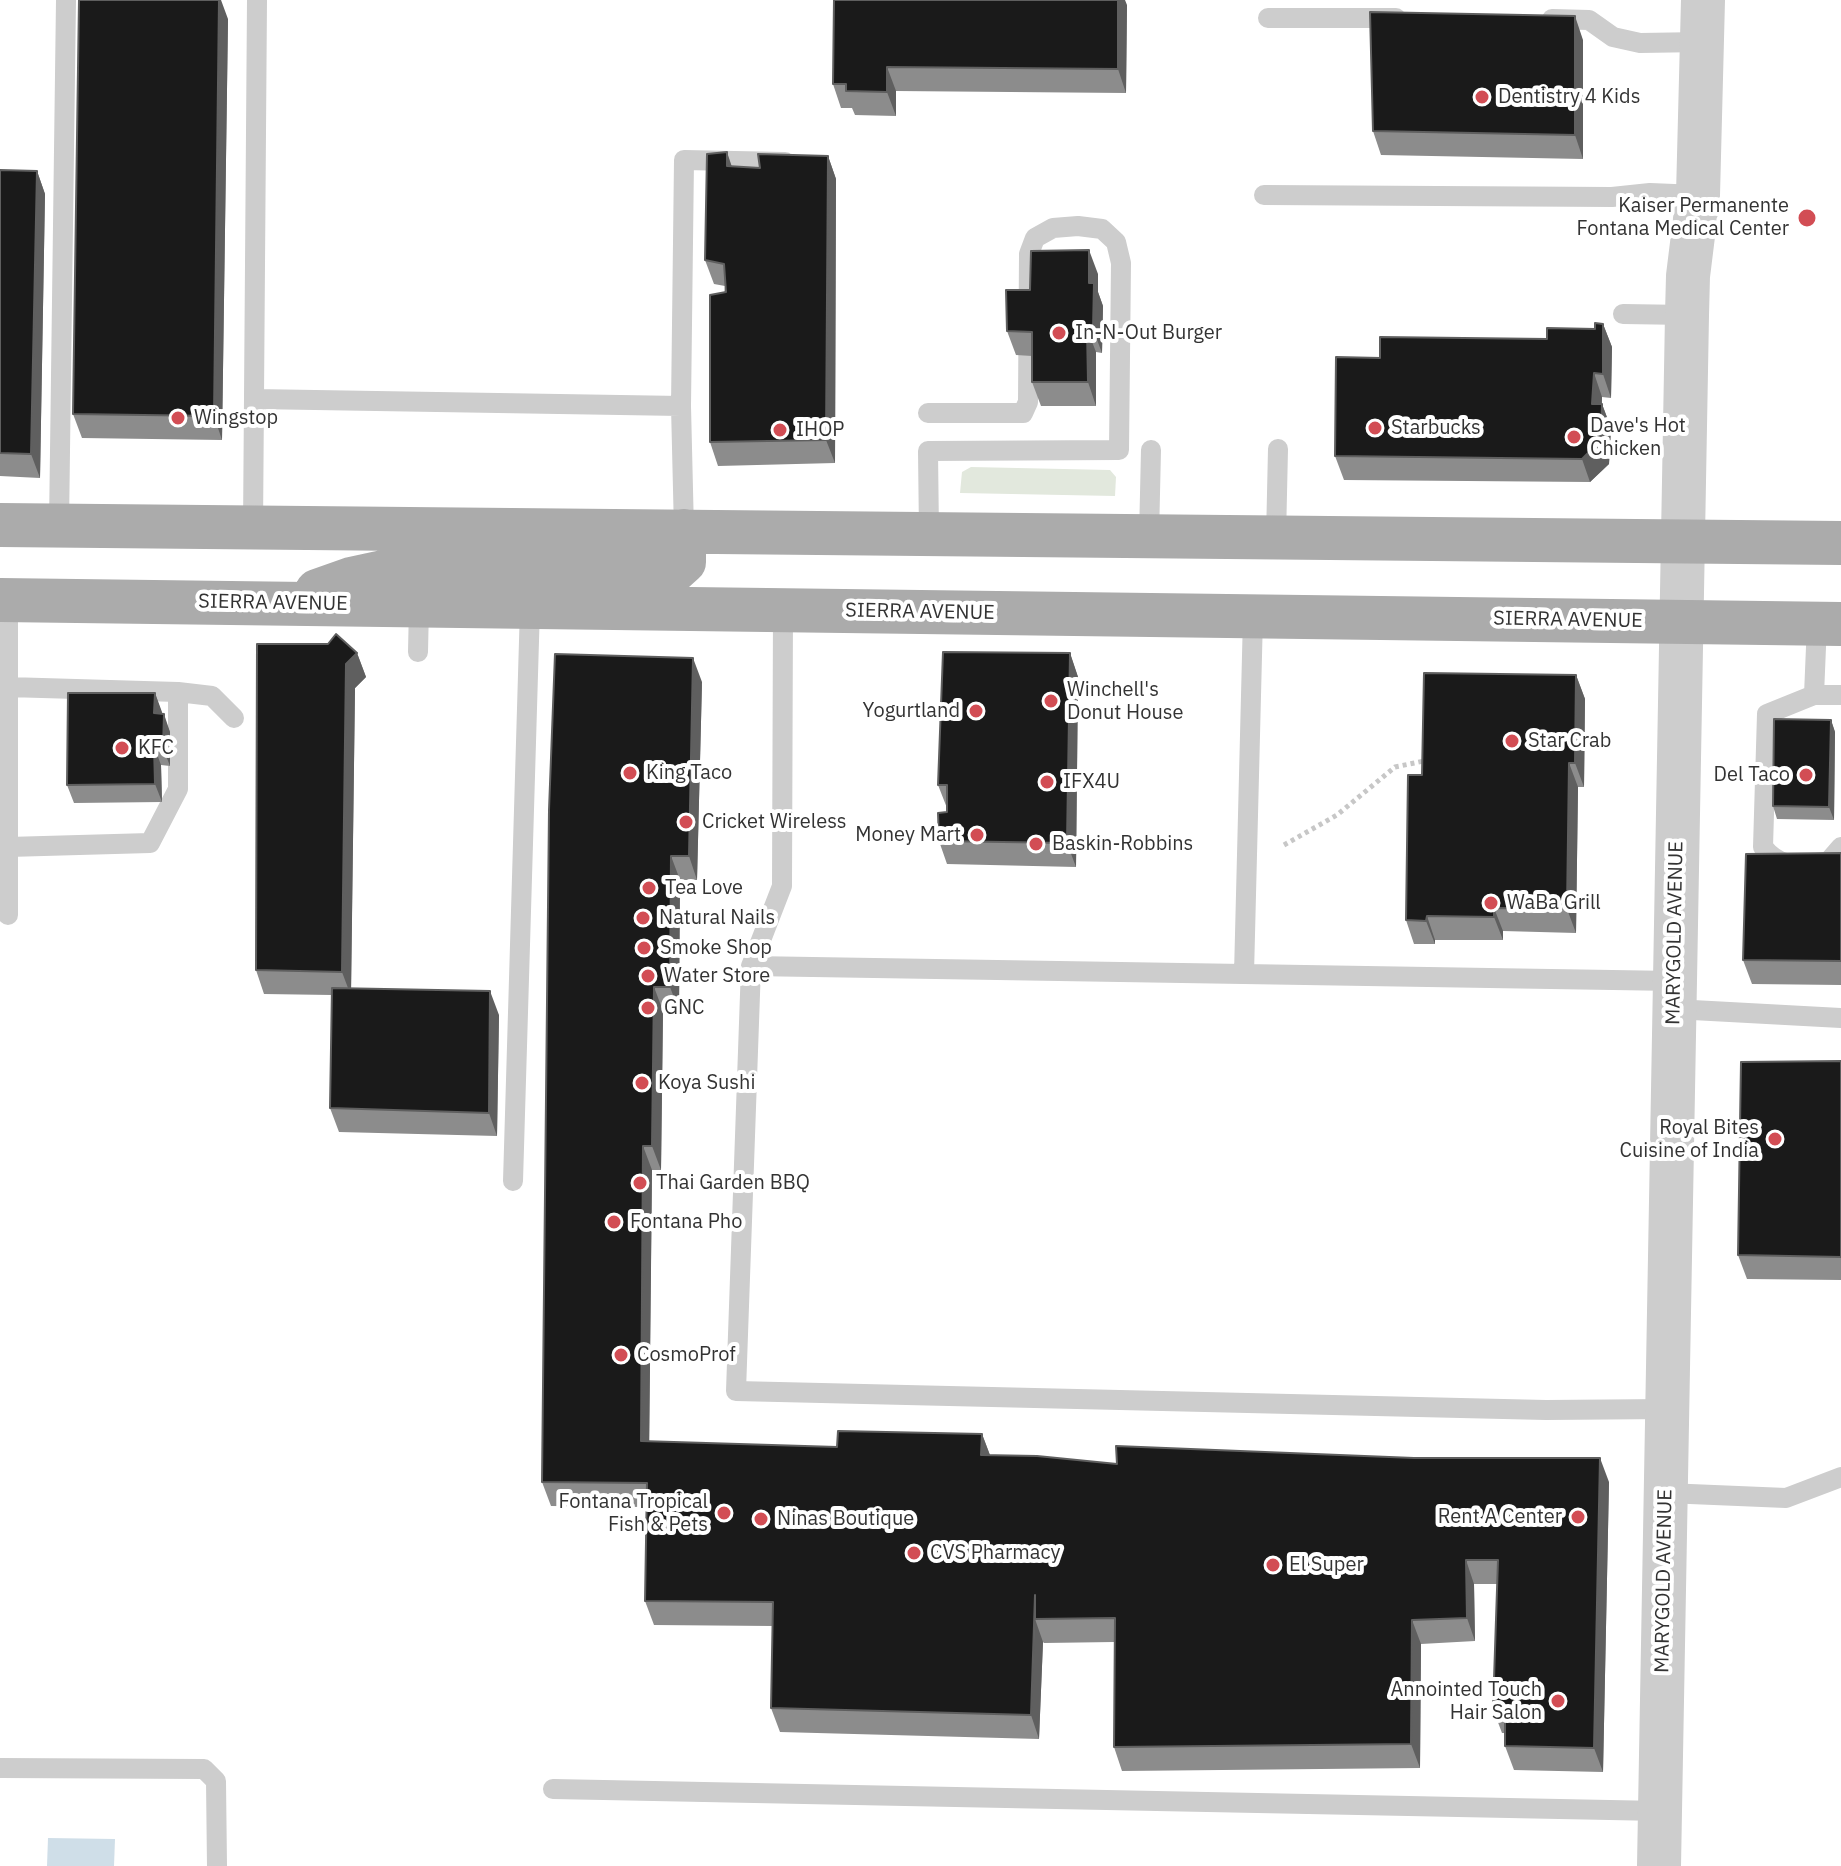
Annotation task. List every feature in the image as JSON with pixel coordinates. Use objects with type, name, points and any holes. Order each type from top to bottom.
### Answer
[{"type":"main road","points":[[0,525],[1841,543]]},
{"type":"main road","points":[[281,603],[351,579],[388,571],[620,574],[674,571],[684,562],[684,531]]},
{"type":"main road","name":"SIERRA AVENUE","points":[[4,600],[1829,624]]},
{"type":"street","name":"MARYGOLD AVENUE","points":[[1659,1866],[1687,315],[1688,276],[1698,195],[1703,21]]},
{"type":"lane","points":[[59,526],[66,0]]},
{"type":"lane","points":[[253,529],[257,0]]},
{"type":"lane","points":[[1268,18],[1413,17]]},
{"type":"lane","points":[[1530,19],[1589,20],[1613,37],[1640,43],[1703,21]]},
{"type":"lane","points":[[684,531],[681,406],[684,160],[796,162]]},
{"type":"lane","points":[[1264,195],[1698,195]]},
{"type":"lane","points":[[928,413],[1023,413],[1028,402],[1029,254],[1035,238],[1053,228],[1078,226],[1102,229],[1116,242],[1121,263],[1119,450],[928,451],[929,534]]},
{"type":"lane","points":[[1623,314],[1687,315]]},
{"type":"lane","points":[[254,399],[681,406]]},
{"type":"lane","points":[[1276,538],[1278,449]]},
{"type":"lane","points":[[1149,537],[1151,450]]},
{"type":"lane","points":[[4,600],[8,687],[8,915]]},
{"type":"lane","points":[[418,652],[419,606]]},
{"type":"lane","points":[[513,1181],[530,607]]},
{"type":"lane","points":[[783,610],[782,886],[751,966],[736,1391],[1546,1410],[1667,1409]]},
{"type":"lane","points":[[1244,974],[1253,616]]},
{"type":"lane","points":[[1814,695],[1829,624]]},
{"type":"lane","points":[[8,687],[178,692],[212,696],[234,718]]},
{"type":"lane","points":[[8,847],[150,843],[178,789],[178,692]]},
{"type":"lane","points":[[1841,695],[1814,695],[1767,714],[1763,847],[1770,857],[1784,865],[1828,862],[1841,847]]},
{"type":"lane","points":[[751,966],[1244,974],[1674,995],[1841,1018]]},
{"type":"lane","points":[[1666,1493],[1786,1498],[1841,1477]]},
{"type":"lane","points":[[0,1768],[204,1769],[216,1781],[217,1866]]},
{"type":"lane","points":[[553,1789],[1660,1811]]},
{"type":"path","points":[[1284,845],[1337,815],[1395,767],[1424,761]]},
{"type":"shaded area","points":[[971,467],[1110,470],[1116,477],[1115,496],[960,493],[962,472]]},
{"type":"shaded area","points":[[48,1838],[115,1839],[114,1866],[47,1866]]},
{"type":"building","points":[[79,0],[219,0],[214,416],[73,414]]},
{"type":"building","points":[[834,0],[1118,0],[1118,69],[887,67],[887,92],[846,91],[846,84],[833,84]]},
{"type":"building","name":"Dentistry 4 Kids","points":[[1370,12],[1575,16],[1575,135],[1373,131]]},
{"type":"building","points":[[727,152],[727,166],[760,168],[758,154],[828,156],[826,440],[710,442],[710,295],[726,292],[724,264],[705,260],[707,154]]},
{"type":"building","points":[[0,170],[37,171],[31,454],[0,453]]},
{"type":"building","name":"In-N-Out Burger","points":[[1089,250],[1089,283],[1094,283],[1093,329],[1087,329],[1088,382],[1032,382],[1032,332],[1007,331],[1006,290],[1030,290],[1031,251]]},
{"type":"building","points":[[1595,323],[1603,324],[1603,374],[1594,373],[1592,404],[1602,404],[1601,440],[1582,459],[1335,456],[1336,357],[1380,358],[1380,337],[1547,339],[1547,328],[1595,329]]},
{"type":"building","points":[[336,634],[357,653],[346,664],[342,972],[256,970],[257,644],[328,644]]},
{"type":"building","points":[[943,652],[1070,653],[1067,843],[939,841],[938,813],[947,812],[947,785],[938,785]]},
{"type":"building","points":[[555,654],[693,658],[689,856],[671,856],[670,987],[654,987],[652,1146],[643,1146],[641,1441],[837,1447],[838,1431],[982,1434],[981,1455],[1037,1456],[1117,1464],[1116,1446],[1414,1458],[1600,1458],[1594,1748],[1505,1746],[1505,1710],[1493,1709],[1498,1560],[1466,1560],[1467,1618],[1412,1620],[1411,1744],[1114,1747],[1115,1618],[1035,1619],[1035,1595],[1031,1715],[771,1708],[773,1602],[645,1601],[647,1483],[542,1482],[549,810]]},
{"type":"building","points":[[1424,673],[1576,675],[1575,763],[1569,763],[1567,909],[1494,908],[1494,917],[1427,916],[1426,921],[1406,920],[1408,775],[1422,775]]},
{"type":"building","name":"KFC","points":[[68,693],[155,693],[154,713],[164,714],[163,748],[154,746],[155,784],[67,785]]},
{"type":"building","name":"Del Taco","points":[[1774,719],[1831,720],[1829,807],[1773,806]]},
{"type":"building","points":[[1841,853],[1841,961],[1743,960],[1746,854]]},
{"type":"building","points":[[332,988],[490,991],[489,1113],[330,1108]]},
{"type":"building","points":[[1841,1061],[1841,1257],[1738,1255],[1741,1062]]},
{"type":"place","name":"Dentistry 4 Kids","points":[[1482,97]]},
{"type":"place","name":"Kaiser Permanente Fontana Medical Center","points":[[1807,218]]},
{"type":"place","name":"In-N-Out Burger","points":[[1059,333]]},
{"type":"place","name":"Wingstop","points":[[178,418]]},
{"type":"place","name":"Starbucks","points":[[1375,428]]},
{"type":"place","name":"IHOP","points":[[780,430]]},
{"type":"place","name":"Dave's Hot Chicken","points":[[1574,437]]},
{"type":"place","name":"Winchell's Donut House","points":[[1051,701]]},
{"type":"place","name":"Yogurtland","points":[[976,711]]},
{"type":"place","name":"Star Crab","points":[[1512,741]]},
{"type":"place","name":"KFC","points":[[122,748]]},
{"type":"place","name":"King Taco","points":[[630,773]]},
{"type":"place","name":"Del Taco","points":[[1806,775]]},
{"type":"place","name":"IFX4U","points":[[1047,782]]},
{"type":"place","name":"Cricket Wireless","points":[[686,822]]},
{"type":"place","name":"Money Mart","points":[[977,835]]},
{"type":"place","name":"Baskin-Robbins","points":[[1036,844]]},
{"type":"place","name":"Tea Love","points":[[649,888]]},
{"type":"place","name":"WaBa Grill","points":[[1491,903]]},
{"type":"place","name":"Natural Nails","points":[[643,918]]},
{"type":"place","name":"Smoke Shop","points":[[644,948]]},
{"type":"place","name":"Water Store","points":[[648,976]]},
{"type":"place","name":"GNC","points":[[648,1008]]},
{"type":"place","name":"Koya Sushi","points":[[642,1083]]},
{"type":"place","name":"Royal Bites Cuisine of India","points":[[1775,1139]]},
{"type":"place","name":"Thai Garden BBQ","points":[[640,1183]]},
{"type":"place","name":"Fontana Pho","points":[[614,1222]]},
{"type":"place","name":"CosmoProf","points":[[621,1355]]},
{"type":"place","name":"Fontana Tropical Fish & Pets","points":[[724,1513]]},
{"type":"place","name":"Rent A Center","points":[[1578,1517]]},
{"type":"place","name":"Ninas Boutique","points":[[761,1519]]},
{"type":"place","name":"CVS Pharmacy","points":[[914,1553]]},
{"type":"place","name":"El Super","points":[[1273,1565]]},
{"type":"place","name":"Annointed Touch Hair Salon","points":[[1558,1701]]}]
